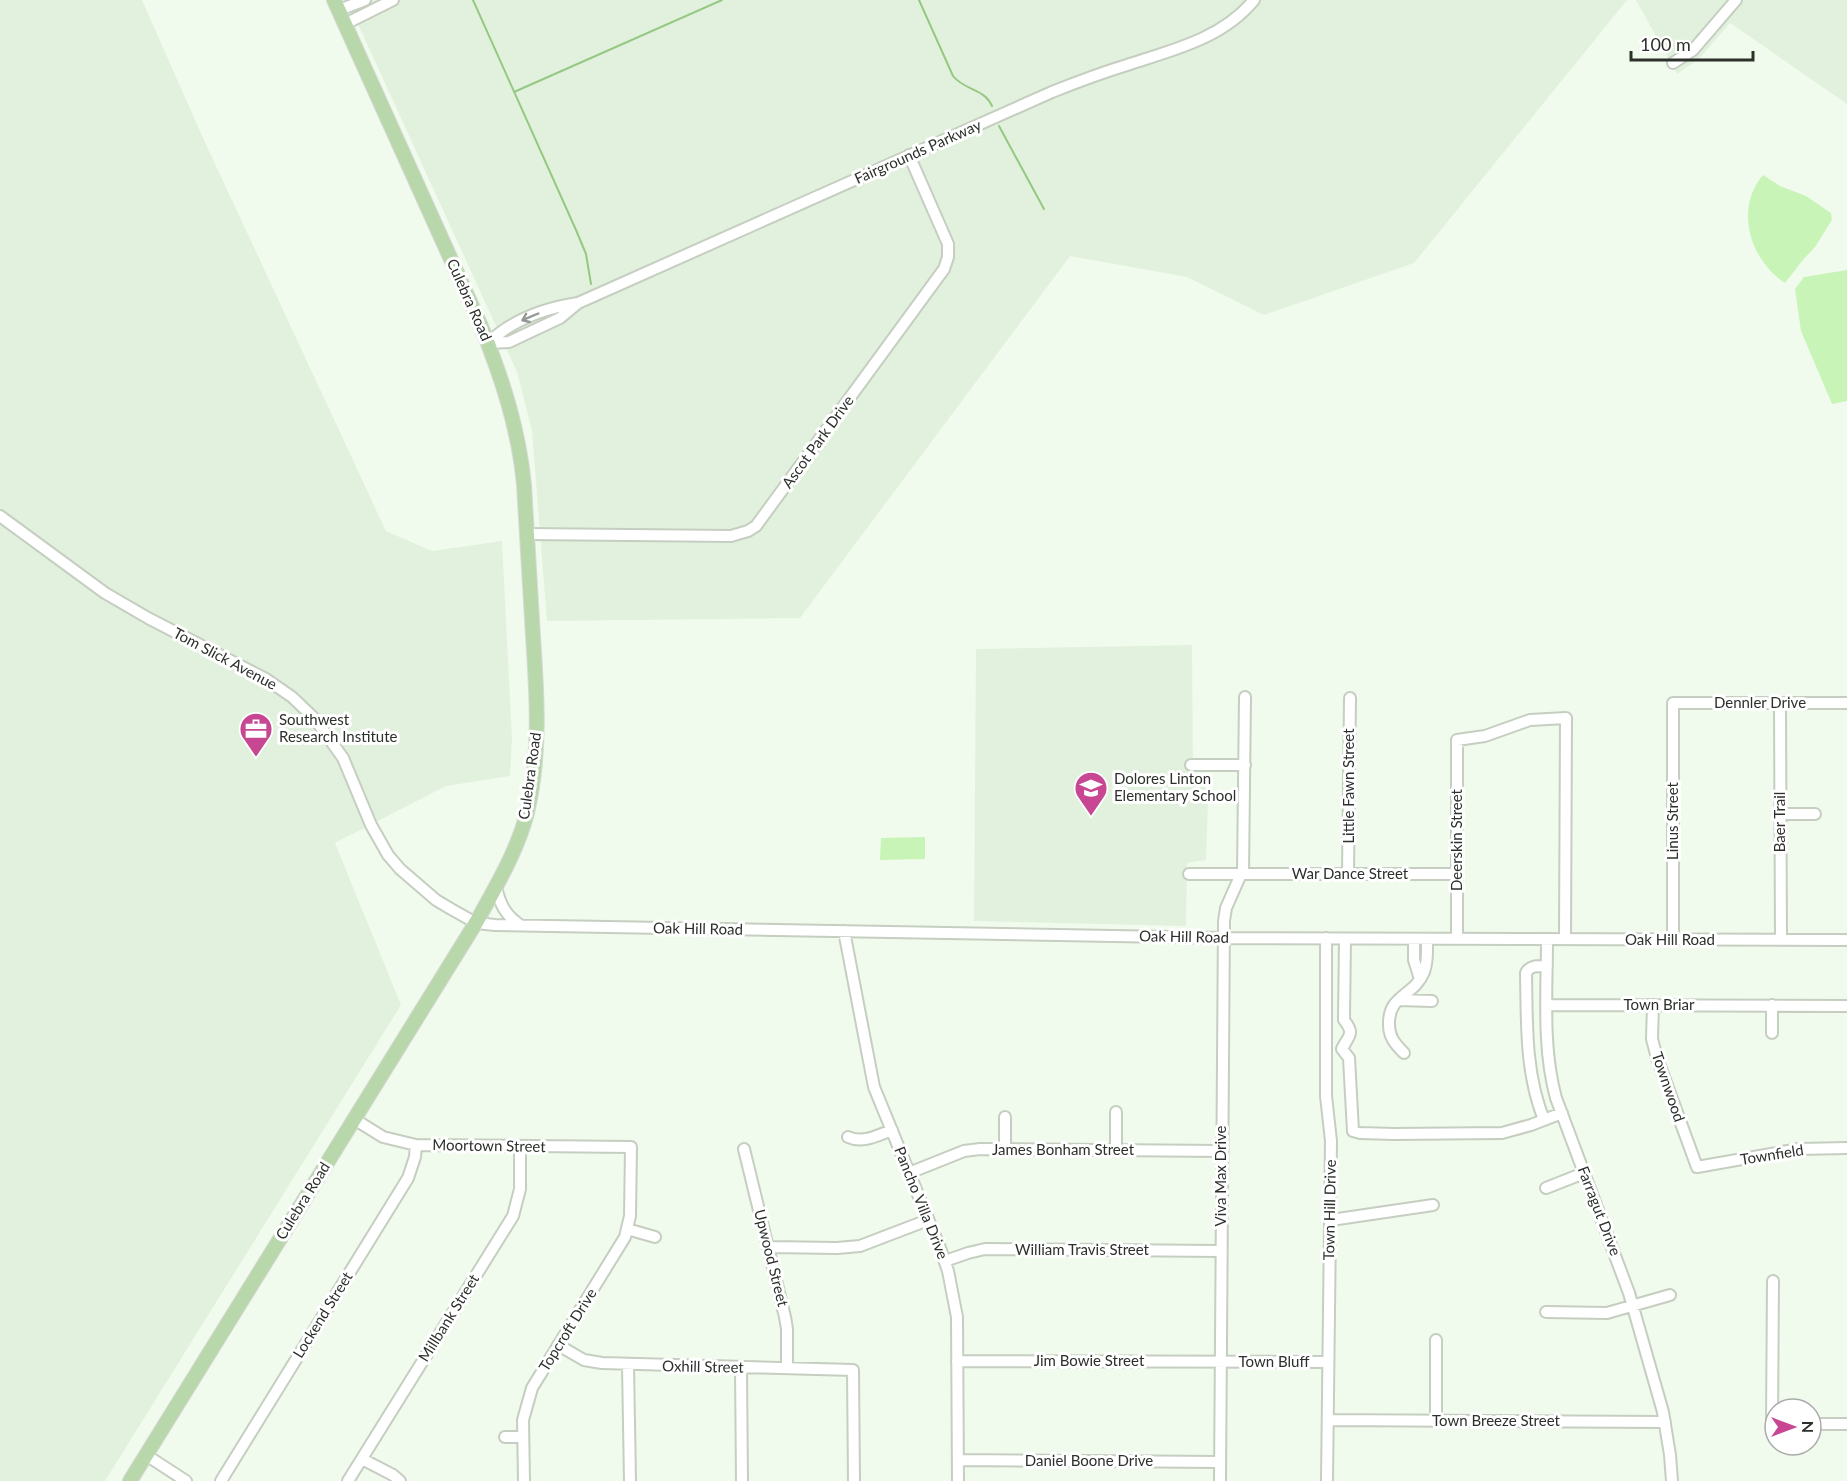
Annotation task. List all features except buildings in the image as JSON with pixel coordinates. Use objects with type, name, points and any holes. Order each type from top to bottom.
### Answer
[{"type":"main road","name":"Culebra Road","points":[[130,1481],[476,923],[496,887],[511,858],[527,813],[537,743],[538,696],[522,463],[503,384],[488,343],[337,5]]},
{"type":"street","points":[[337,5],[365,0]]},
{"type":"street","points":[[345,24],[393,0]]},
{"type":"street","name":"Fairgrounds Parkway","points":[[488,343],[503,328],[554,307],[578,303],[1052,92],[1095,75],[1201,40],[1228,24],[1254,0]]},
{"type":"street","points":[[1673,63],[1693,50],[1736,0]]},
{"type":"street","name":"Ascot Park Drive","points":[[527,534],[731,536],[742,534],[756,526],[945,269],[948,244],[909,156]]},
{"type":"street","name":"Tom Slick Avenue","points":[[0,516],[105,593],[266,679],[292,697],[315,719],[343,758],[371,825],[388,855],[400,869],[436,900],[476,923]]},
{"type":"street","name":"Viva Max Drive","points":[[1220,1481],[1224,938],[1226,908],[1242,874],[1245,697]]},
{"type":"street","name":"Little Fawn Street","points":[[1348,874],[1350,698]]},
{"type":"street","name":"Dennler Drive","points":[[1673,703],[1847,703]]},
{"type":"street","name":"Linus Street","points":[[1673,703],[1673,940]]},
{"type":"street","name":"Baer Trail","points":[[1780,704],[1781,940]]},
{"type":"street","name":"Deerskin Street","points":[[1457,939],[1457,740],[1485,736],[1530,720],[1566,718],[1565,939]]},
{"type":"street","points":[[1191,765],[1245,765]]},
{"type":"street","points":[[1780,814],[1815,814]]},
{"type":"street","name":"War Dance Street","points":[[1189,874],[1456,874]]},
{"type":"street","points":[[496,887],[508,917],[520,925]]},
{"type":"street","name":"Oak Hill Road","points":[[476,923],[495,926],[1224,938],[1847,940]]},
{"type":"street","name":"Pancho Villa Drive","points":[[844,931],[871,1079],[945,1261],[954,1292],[957,1317],[958,1481]]},
{"type":"street","name":"Town Hill Drive","points":[[1326,938],[1326,1096],[1331,1141],[1328,1481]]},
{"type":"street","points":[[1345,939],[1344,1020],[1350,1027],[1351,1033],[1342,1049],[1349,1058],[1353,1131],[1394,1134],[1502,1133],[1562,1113]]},
{"type":"street","points":[[1414,939],[1414,960],[1420,979]]},
{"type":"street","points":[[1404,1053],[1392,1041],[1388,1013],[1391,1006],[1411,990],[1420,979],[1424,971],[1427,939]]},
{"type":"street","name":"Farragut Drive","points":[[1547,939],[1547,1047],[1550,1077],[1622,1271],[1633,1307],[1665,1422],[1672,1481]]},
{"type":"street","points":[[1544,1120],[1538,1104],[1527,1052],[1526,973],[1528,969],[1535,966],[1547,966]]},
{"type":"street","points":[[1399,1000],[1432,1001]]},
{"type":"street","name":"Town Briar","points":[[1547,1005],[1847,1006]]},
{"type":"street","name":"Townwood","points":[[1653,1005],[1652,1039],[1656,1058],[1696,1167]]},
{"type":"street","points":[[1772,1005],[1772,1033]]},
{"type":"street","points":[[1116,1113],[1116,1151]]},
{"type":"street","points":[[1005,1117],[1005,1150]]},
{"type":"street","name":"Moortown Street","points":[[354,1119],[383,1137],[416,1145],[631,1147]]},
{"type":"street","points":[[848,1137],[867,1140],[892,1130]]},
{"type":"street","name":"Lockend Street","points":[[221,1481],[408,1178],[416,1145]]},
{"type":"street","name":"Millbank Street","points":[[348,1481],[513,1216],[520,1190],[520,1146]]},
{"type":"street","name":"Topcroft Drive","points":[[524,1481],[523,1420],[532,1388],[621,1243],[627,1229],[630,1216],[631,1147]]},
{"type":"street","name":"Townfield","points":[[1696,1167],[1799,1149],[1847,1148]]},
{"type":"street","name":"Upwood Street","points":[[744,1149],[787,1329],[787,1368]]},
{"type":"street","name":"James Bonham Street","points":[[909,1173],[964,1151],[1221,1150]]},
{"type":"street","points":[[1546,1188],[1584,1173]]},
{"type":"street","points":[[1331,1220],[1433,1204]]},
{"type":"street","points":[[769,1247],[860,1246],[928,1220]]},
{"type":"street","points":[[627,1229],[655,1237]]},
{"type":"street","name":"William Travis Street","points":[[945,1261],[985,1249],[1221,1251]]},
{"type":"street","points":[[1773,1281],[1774,1397]]},
{"type":"street","points":[[1546,1312],[1607,1313],[1670,1295]]},
{"type":"street","points":[[1436,1340],[1436,1421]]},
{"type":"street","name":"Oxhill Street","points":[[558,1346],[584,1360],[602,1364],[853,1370],[854,1481]]},
{"type":"street","name":"Jim Bowie Street","points":[[957,1361],[1220,1362]]},
{"type":"street","name":"Town Bluff","points":[[1220,1362],[1328,1362]]},
{"type":"street","points":[[628,1365],[630,1481]]},
{"type":"street","points":[[741,1368],[742,1481]]},
{"type":"street","name":"Town Breeze Street","points":[[1328,1420],[1665,1422]]},
{"type":"street","points":[[1823,1424],[1847,1424]]},
{"type":"street","points":[[505,1437],[523,1437]]},
{"type":"street","points":[[146,1455],[186,1481]]},
{"type":"street","points":[[362,1459],[400,1481]]},
{"type":"street","name":"Daniel Boone Drive","points":[[958,1460],[1220,1461]]},
{"type":"shaded area","name":"Southwest Research Institute","points":[[0,0],[142,0],[203,138],[386,531],[432,551],[502,541],[512,739],[510,776],[446,786],[335,843],[401,1005],[105,1481],[0,1481]]},
{"type":"shaded area","points":[[347,0],[1627,0],[1414,263],[1264,315],[1187,277],[1070,256],[800,618],[547,621],[532,431],[517,372]]},
{"type":"shaded area","points":[[1636,0],[1847,0],[1847,104],[1730,23],[1699,59],[1677,74]]},
{"type":"shaded area","name":"Dolores Linton Elementary School","points":[[1192,645],[1193,773],[1209,773],[1206,860],[1187,863],[1186,926],[974,921],[976,649]]},
{"type":"green space","points":[[1763,175],[1780,186],[1806,196],[1831,213],[1832,220],[1815,247],[1785,283],[1763,261],[1750,233],[1749,203],[1754,188]]},
{"type":"green space","points":[[1847,270],[1847,401],[1832,404],[1801,331],[1795,289],[1804,277]]},
{"type":"green space","points":[[925,837],[925,859],[880,860],[881,838]]},
{"type":"waterway","points":[[473,0],[586,254],[591,284]]},
{"type":"waterway","points":[[514,92],[722,0]]},
{"type":"waterway","points":[[919,0],[953,76],[984,96],[992,106]]},
{"type":"waterway","points":[[999,126],[1044,209]]},
{"type":"place","name":"Southwest Research Institute","points":[[256,758]]},
{"type":"place","name":"Dolores Linton Elementary School","points":[[1091,817]]}]
